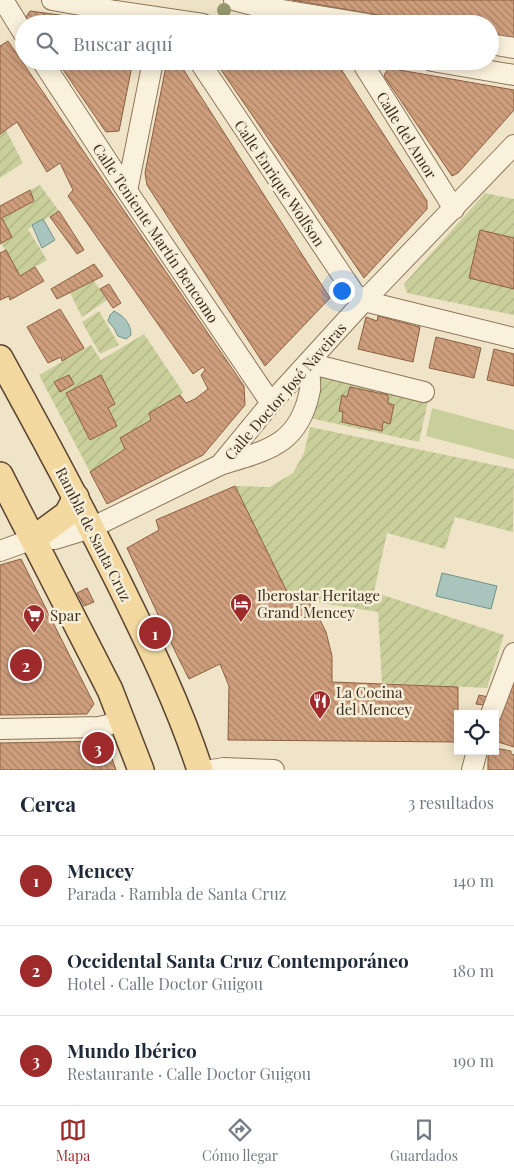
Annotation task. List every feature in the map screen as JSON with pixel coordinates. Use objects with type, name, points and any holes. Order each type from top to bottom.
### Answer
[{"type":"main road","name":"Rambla de Santa Cruz","points":[[0,358],[76,497],[164,674],[187,731],[200,770]]},
{"type":"main road","points":[[0,475],[106,682],[122,718],[141,770]]},
{"type":"main road","points":[[33,539],[67,514],[76,497]]},
{"type":"street","points":[[3,0],[15,19]]},
{"type":"street","points":[[52,0],[134,6],[156,15]]},
{"type":"street","points":[[234,0],[257,6],[312,15]]},
{"type":"street","points":[[499,46],[514,48]]},
{"type":"street","name":"Calle Teniente Martín Bencomo","points":[[48,70],[127,191],[271,403]]},
{"type":"street","points":[[127,191],[151,70]]},
{"type":"street","name":"Calle Enrique Wolfson","points":[[205,70],[354,293],[364,302]]},
{"type":"street","name":"Calle del Amor","points":[[367,70],[454,209]]},
{"type":"street","points":[[485,70],[514,75]]},
{"type":"street","name":"Calle Doctor José Naveiras","points":[[0,551],[33,539],[55,539],[91,528],[220,464],[271,403],[364,302],[514,145]]},
{"type":"street","points":[[364,302],[514,338]]},
{"type":"street","points":[[220,464],[262,452],[287,438],[300,421],[310,389],[308,363],[424,392]]},
{"type":"street","points":[[493,710],[514,653]]},
{"type":"street","points":[[0,729],[99,727],[122,718]]},
{"type":"street","points":[[472,770],[476,755]]},
{"type":"street","points":[[211,770],[224,768],[274,770]]},
{"type":"green space","points":[[6,130],[23,163],[0,178],[0,134]]},
{"type":"green space","points":[[40,185],[59,211],[28,229],[47,260],[20,276],[1,243],[12,237],[2,218],[30,190]]},
{"type":"green space","points":[[485,193],[514,199],[514,315],[407,293],[404,284]]},
{"type":"green space","points":[[94,281],[107,300],[82,317],[70,293]]},
{"type":"green space","points":[[99,311],[119,345],[100,354],[82,322]]},
{"type":"green space","points":[[144,334],[183,392],[149,413],[151,420],[120,438],[125,449],[90,472],[39,375],[91,345],[101,360]]},
{"type":"green space","points":[[319,374],[428,401],[419,442],[310,418]]},
{"type":"green space","points":[[432,408],[514,430],[514,459],[426,436]]},
{"type":"green space","points":[[310,427],[514,469],[513,532],[455,517],[445,549],[387,533],[374,592],[504,635],[487,688],[382,683],[378,612],[308,601],[295,608],[235,486],[270,487],[293,473],[304,453]]},
{"type":"water","points":[[43,219],[55,240],[42,248],[32,225]]},
{"type":"water","points":[[114,311],[124,318],[130,327],[131,335],[126,339],[118,336],[108,321]]},
{"type":"water","points":[[442,573],[497,586],[491,609],[436,596]]},
{"type":"building","points":[[292,0],[514,0],[514,38],[499,36],[499,15],[378,15]]},
{"type":"building","points":[[30,11],[59,15],[27,15]]},
{"type":"building","points":[[8,41],[15,51],[15,70],[28,70],[244,386],[245,405],[203,455],[107,504],[90,472],[125,449],[120,438],[151,420],[149,413],[180,395],[186,403],[208,389],[201,375],[205,370],[203,367],[193,374],[68,196],[73,190],[60,163],[47,172],[17,122],[0,134],[0,46]]},
{"type":"building","points":[[63,70],[131,70],[119,131],[106,132]]},
{"type":"building","points":[[165,70],[184,70],[330,298],[265,366],[147,185],[145,173]]},
{"type":"building","points":[[221,70],[342,70],[427,201],[427,209],[364,278]]},
{"type":"building","points":[[387,70],[399,70],[514,90],[514,110],[458,173],[452,176],[384,76]]},
{"type":"building","points":[[30,190],[34,201],[2,218],[12,237],[0,244],[0,206]]},
{"type":"building","points":[[59,211],[84,250],[77,254],[50,217]]},
{"type":"building","points":[[480,230],[514,238],[514,289],[469,278]]},
{"type":"building","points":[[6,250],[20,276],[35,267],[44,281],[10,300],[9,296],[0,300],[0,253]]},
{"type":"building","points":[[94,264],[103,276],[57,299],[51,289]]},
{"type":"building","points":[[109,284],[121,303],[113,308],[100,289]]},
{"type":"building","points":[[60,309],[84,348],[62,361],[61,357],[48,363],[27,327]]},
{"type":"building","points":[[378,316],[420,327],[413,362],[358,349],[366,317],[377,321]]},
{"type":"building","points":[[436,337],[481,348],[474,378],[429,368]]},
{"type":"building","points":[[494,349],[514,354],[514,386],[487,380]]},
{"type":"building","points":[[69,375],[74,384],[60,392],[54,382]]},
{"type":"building","points":[[101,375],[115,404],[108,408],[117,426],[90,440],[66,393]]},
{"type":"building","points":[[350,387],[388,395],[388,403],[394,405],[390,424],[383,422],[382,431],[342,422],[343,412],[339,411],[342,395],[347,397]]},
{"type":"building","name":"Iberostar Heritage Grand Mencey","points":[[235,486],[295,608],[308,601],[326,632],[332,656],[332,682],[458,687],[458,710],[454,710],[454,742],[228,740],[229,686],[220,664],[189,679],[127,548],[159,530],[156,520]]},
{"type":"building","points":[[21,559],[94,704],[87,714],[0,715],[0,565]]},
{"type":"building","points":[[87,588],[94,602],[84,606],[77,593]]},
{"type":"building","points":[[514,674],[514,747],[499,742],[499,712]]},
{"type":"building","points":[[479,695],[493,698],[491,706],[476,704]]},
{"type":"building","points":[[106,741],[116,770],[0,770],[0,743]]},
{"type":"building","points":[[499,749],[511,751],[511,754],[514,755],[514,770],[488,770],[488,755],[499,755]]},
{"type":"place","name":"Iberostar Heritage Grand Mencey","points":[[241,623]]},
{"type":"place","name":"Mencey","points":[[155,633]]},
{"type":"place","name":"Spar","points":[[34,634]]},
{"type":"place","name":"Occidental Santa Cruz Contemporáneo","points":[[26,665]]},
{"type":"place","name":"La Cocina del Mencey","points":[[320,720]]},
{"type":"place","name":"Mundo Ibérico","points":[[98,748]]}]
